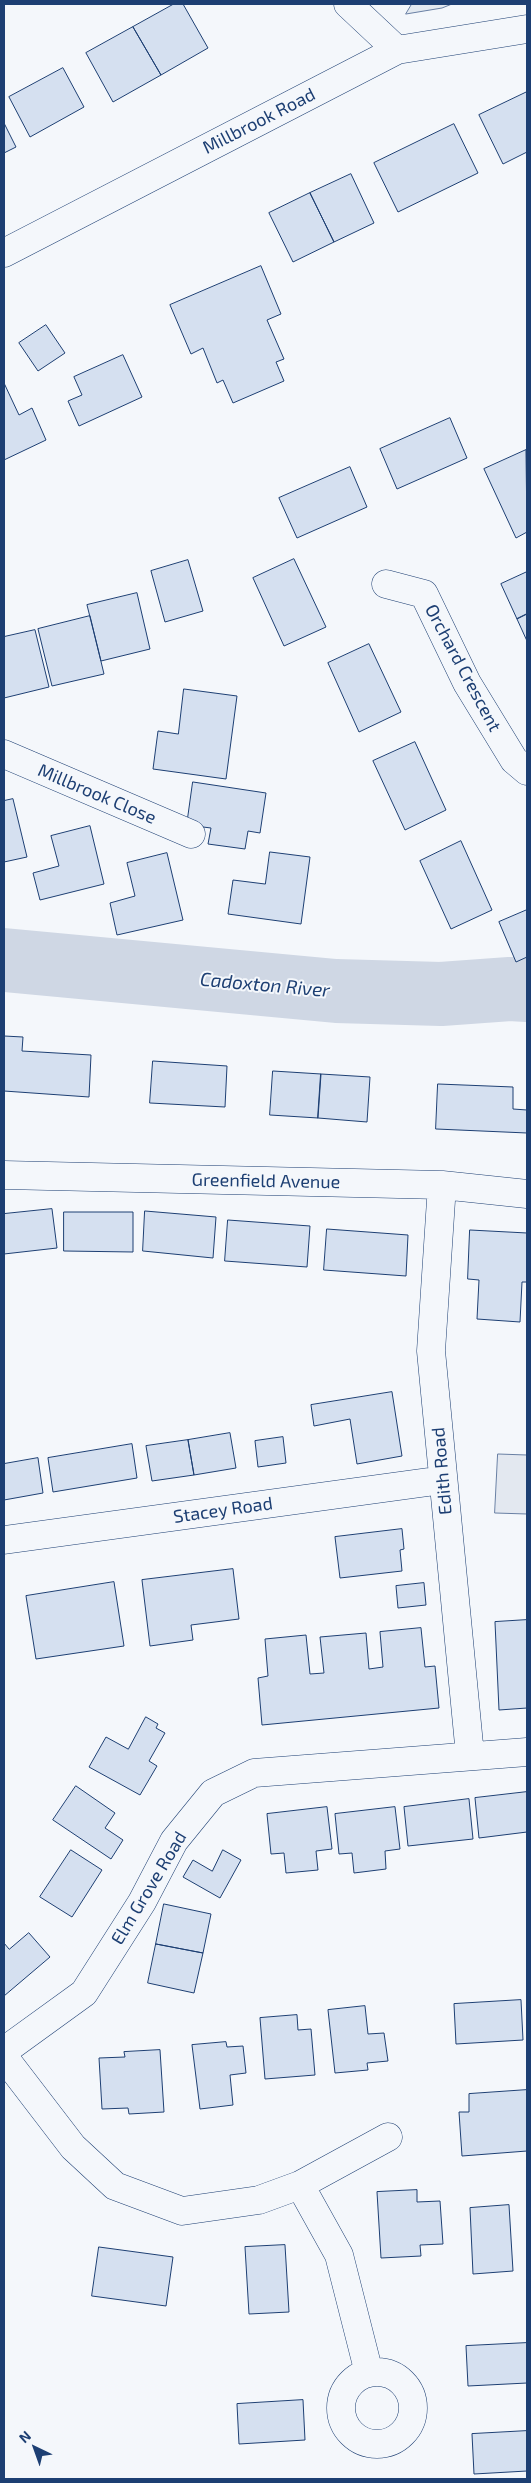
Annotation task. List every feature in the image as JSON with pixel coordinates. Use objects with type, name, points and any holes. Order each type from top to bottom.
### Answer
[{"type":"street","points":[[348,4],[398,50]]},
{"type":"street","name":"Millbrook Road","points":[[4,253],[398,50],[527,29]]},
{"type":"street","name":"Orchard Crescent","points":[[386,584],[424,594],[467,683],[514,760],[527,772]]},
{"type":"street","name":"Millbrook Close","points":[[4,754],[191,834]]},
{"type":"street","name":"Greenfield Avenue","points":[[4,1175],[442,1186],[527,1194]]},
{"type":"street","name":"Edith Road","points":[[442,1186],[431,1350],[470,1755]]},
{"type":"street","name":"Stacey Road","points":[[4,1540],[443,1480]]},
{"type":"street","name":"Elm Grove Road","points":[[4,2051],[84,1993],[142,1902],[174,1841],[213,1793],[254,1773],[527,1752]]},
{"type":"street","points":[[4,2057],[72,2147],[115,2186],[182,2212],[259,2200],[300,2185],[388,2137]]},
{"type":"street","points":[[300,2185],[339,2255],[369,2373]]},
{"type":"shaded area","points":[[412,4],[452,4],[442,8],[406,14]]},
{"type":"shaded area","points":[[498,1454],[527,1455],[527,1514],[495,1513]]},
{"type":"building","points":[[174,4],[183,4],[208,48],[161,75],[133,27]]},
{"type":"building","points":[[133,27],[161,75],[113,102],[86,53]]},
{"type":"building","points":[[63,68],[84,107],[30,137],[9,97]]},
{"type":"building","points":[[527,92],[527,152],[503,164],[479,115]]},
{"type":"building","points":[[4,123],[16,147],[4,153]]},
{"type":"building","points":[[454,124],[478,173],[398,212],[374,163]]},
{"type":"building","points":[[351,174],[374,223],[334,242],[310,193]]},
{"type":"building","points":[[310,193],[334,242],[293,262],[269,213]]},
{"type":"building","points":[[261,266],[281,314],[267,320],[284,359],[276,362],[284,381],[233,403],[223,380],[217,383],[203,348],[191,354],[170,305]]},
{"type":"building","points":[[46,325],[65,353],[38,371],[19,343]]},
{"type":"building","points":[[123,355],[142,397],[79,426],[68,401],[82,395],[74,377]]},
{"type":"building","points":[[4,383],[19,415],[32,408],[46,440],[4,460]]},
{"type":"building","points":[[450,418],[467,458],[397,489],[380,449]]},
{"type":"building","points":[[526,450],[527,532],[516,538],[484,469]]},
{"type":"building","points":[[350,467],[367,507],[297,538],[279,498]]},
{"type":"building","points":[[294,559],[326,627],[284,646],[253,578]]},
{"type":"building","points":[[188,560],[203,611],[165,622],[151,571]]},
{"type":"building","points":[[527,572],[527,614],[517,619],[501,584]]},
{"type":"building","points":[[137,593],[150,649],[101,661],[87,605]]},
{"type":"building","points":[[527,614],[527,641],[517,619]]},
{"type":"building","points":[[90,616],[104,674],[52,686],[38,629]]},
{"type":"building","points":[[35,630],[49,687],[4,698],[4,637]]},
{"type":"building","points":[[369,644],[401,712],[359,732],[328,663]]},
{"type":"building","points":[[184,689],[237,696],[226,779],[153,769],[158,731],[178,734]]},
{"type":"building","points":[[415,742],[446,810],[405,830],[373,761]]},
{"type":"building","points":[[193,782],[266,793],[260,833],[248,831],[245,849],[208,844],[211,828],[187,825]]},
{"type":"building","points":[[13,799],[27,857],[4,862],[4,801]]},
{"type":"building","points":[[90,826],[104,884],[40,900],[33,873],[59,866],[51,836]]},
{"type":"building","points":[[461,841],[492,910],[451,929],[420,861]]},
{"type":"building","points":[[270,852],[310,857],[301,924],[228,914],[233,880],[265,884]]},
{"type":"building","points":[[167,853],[183,920],[117,935],[110,903],[135,896],[127,863]]},
{"type":"building","points":[[527,910],[527,957],[516,962],[499,922]]},
{"type":"building","points":[[4,1036],[23,1037],[22,1051],[91,1055],[89,1097],[4,1091]]},
{"type":"building","points":[[153,1061],[227,1066],[225,1107],[150,1103]]},
{"type":"building","points":[[273,1071],[321,1074],[318,1118],[270,1115]]},
{"type":"building","points":[[321,1074],[370,1077],[367,1122],[318,1118]]},
{"type":"building","points":[[438,1084],[513,1087],[513,1109],[527,1110],[527,1133],[436,1129]]},
{"type":"building","points":[[52,1209],[57,1248],[4,1254],[4,1214]]},
{"type":"building","points":[[145,1211],[216,1217],[213,1258],[143,1251]]},
{"type":"building","points":[[64,1212],[133,1212],[133,1252],[64,1251]]},
{"type":"building","points":[[228,1220],[310,1226],[307,1267],[225,1261]]},
{"type":"building","points":[[327,1229],[408,1235],[406,1276],[324,1270]]},
{"type":"building","points":[[470,1230],[527,1233],[527,1282],[522,1282],[520,1322],[477,1319],[479,1280],[468,1279]]},
{"type":"building","points":[[392,1392],[402,1456],[357,1464],[350,1419],[314,1426],[311,1405]]},
{"type":"building","points":[[230,1433],[236,1468],[194,1475],[188,1440]]},
{"type":"building","points":[[283,1437],[286,1463],[258,1467],[255,1441]]},
{"type":"building","points":[[188,1440],[194,1475],[152,1481],[146,1446]]},
{"type":"building","points":[[132,1444],[137,1478],[53,1492],[48,1458]]},
{"type":"building","points":[[38,1458],[43,1493],[4,1500],[4,1464]]},
{"type":"building","points":[[402,1529],[404,1549],[400,1550],[402,1571],[340,1578],[335,1537]]},
{"type":"building","points":[[233,1569],[239,1619],[191,1625],[193,1640],[150,1646],[142,1580]]},
{"type":"building","points":[[114,1582],[124,1646],[36,1659],[26,1596]]},
{"type":"building","points":[[424,1583],[426,1605],[398,1608],[396,1586]]},
{"type":"building","points":[[527,1620],[527,1708],[499,1710],[495,1622]]},
{"type":"building","points":[[421,1628],[425,1667],[435,1666],[439,1708],[262,1725],[258,1678],[268,1676],[265,1639],[306,1635],[310,1674],[324,1673],[320,1637],[366,1633],[369,1669],[383,1667],[380,1632]]},
{"type":"building","points":[[146,1717],[158,1724],[156,1728],[165,1733],[149,1761],[157,1766],[140,1795],[89,1767],[106,1737],[128,1749]]},
{"type":"building","points":[[76,1786],[115,1813],[105,1828],[123,1840],[111,1859],[53,1820]]},
{"type":"building","points":[[527,1792],[527,1832],[479,1838],[475,1798]]},
{"type":"building","points":[[469,1799],[473,1839],[408,1846],[404,1807]]},
{"type":"building","points":[[327,1807],[332,1849],[316,1851],[318,1870],[286,1873],[284,1853],[271,1854],[267,1814]]},
{"type":"building","points":[[395,1807],[400,1849],[385,1851],[386,1869],[354,1873],[352,1853],[339,1854],[335,1814]]},
{"type":"building","points":[[71,1850],[102,1870],[72,1917],[40,1897]]},
{"type":"building","points":[[223,1850],[241,1860],[220,1898],[183,1877],[193,1860],[212,1871]]},
{"type":"building","points":[[164,1904],[211,1914],[203,1953],[156,1944]]},
{"type":"building","points":[[29,1933],[50,1957],[4,1996],[4,1943],[9,1949]]},
{"type":"building","points":[[156,1944],[203,1953],[194,1993],[148,1983]]},
{"type":"building","points":[[521,2000],[523,2040],[456,2044],[454,2004]]},
{"type":"building","points":[[365,2006],[368,2034],[384,2033],[388,2061],[367,2063],[368,2070],[335,2073],[328,2010]]},
{"type":"building","points":[[297,2015],[298,2030],[311,2029],[315,2075],[265,2079],[260,2018]]},
{"type":"building","points":[[226,2042],[227,2047],[243,2046],[246,2073],[230,2075],[233,2105],[200,2109],[192,2045]]},
{"type":"building","points":[[160,2050],[164,2112],[129,2114],[128,2108],[102,2109],[99,2058],[125,2057],[124,2052]]},
{"type":"building","points":[[527,2090],[527,2151],[462,2156],[459,2112],[469,2112],[469,2094]]},
{"type":"building","points":[[417,2190],[417,2202],[440,2201],[443,2244],[420,2245],[421,2256],[381,2258],[377,2192]]},
{"type":"building","points":[[509,2205],[513,2271],[473,2274],[470,2208]]},
{"type":"building","points":[[285,2245],[289,2312],[249,2314],[245,2247]]},
{"type":"building","points":[[99,2247],[173,2257],[166,2306],[92,2296]]},
{"type":"building","points":[[527,2343],[527,2383],[468,2386],[466,2346]]},
{"type":"building","points":[[303,2400],[305,2440],[239,2444],[237,2404]]},
{"type":"building","points":[[527,2431],[527,2471],[474,2474],[472,2434]]},
{"type":"waterway","name":"Cadoxton River","points":[[4,960],[336,991],[441,994],[510,989],[527,990]]}]
